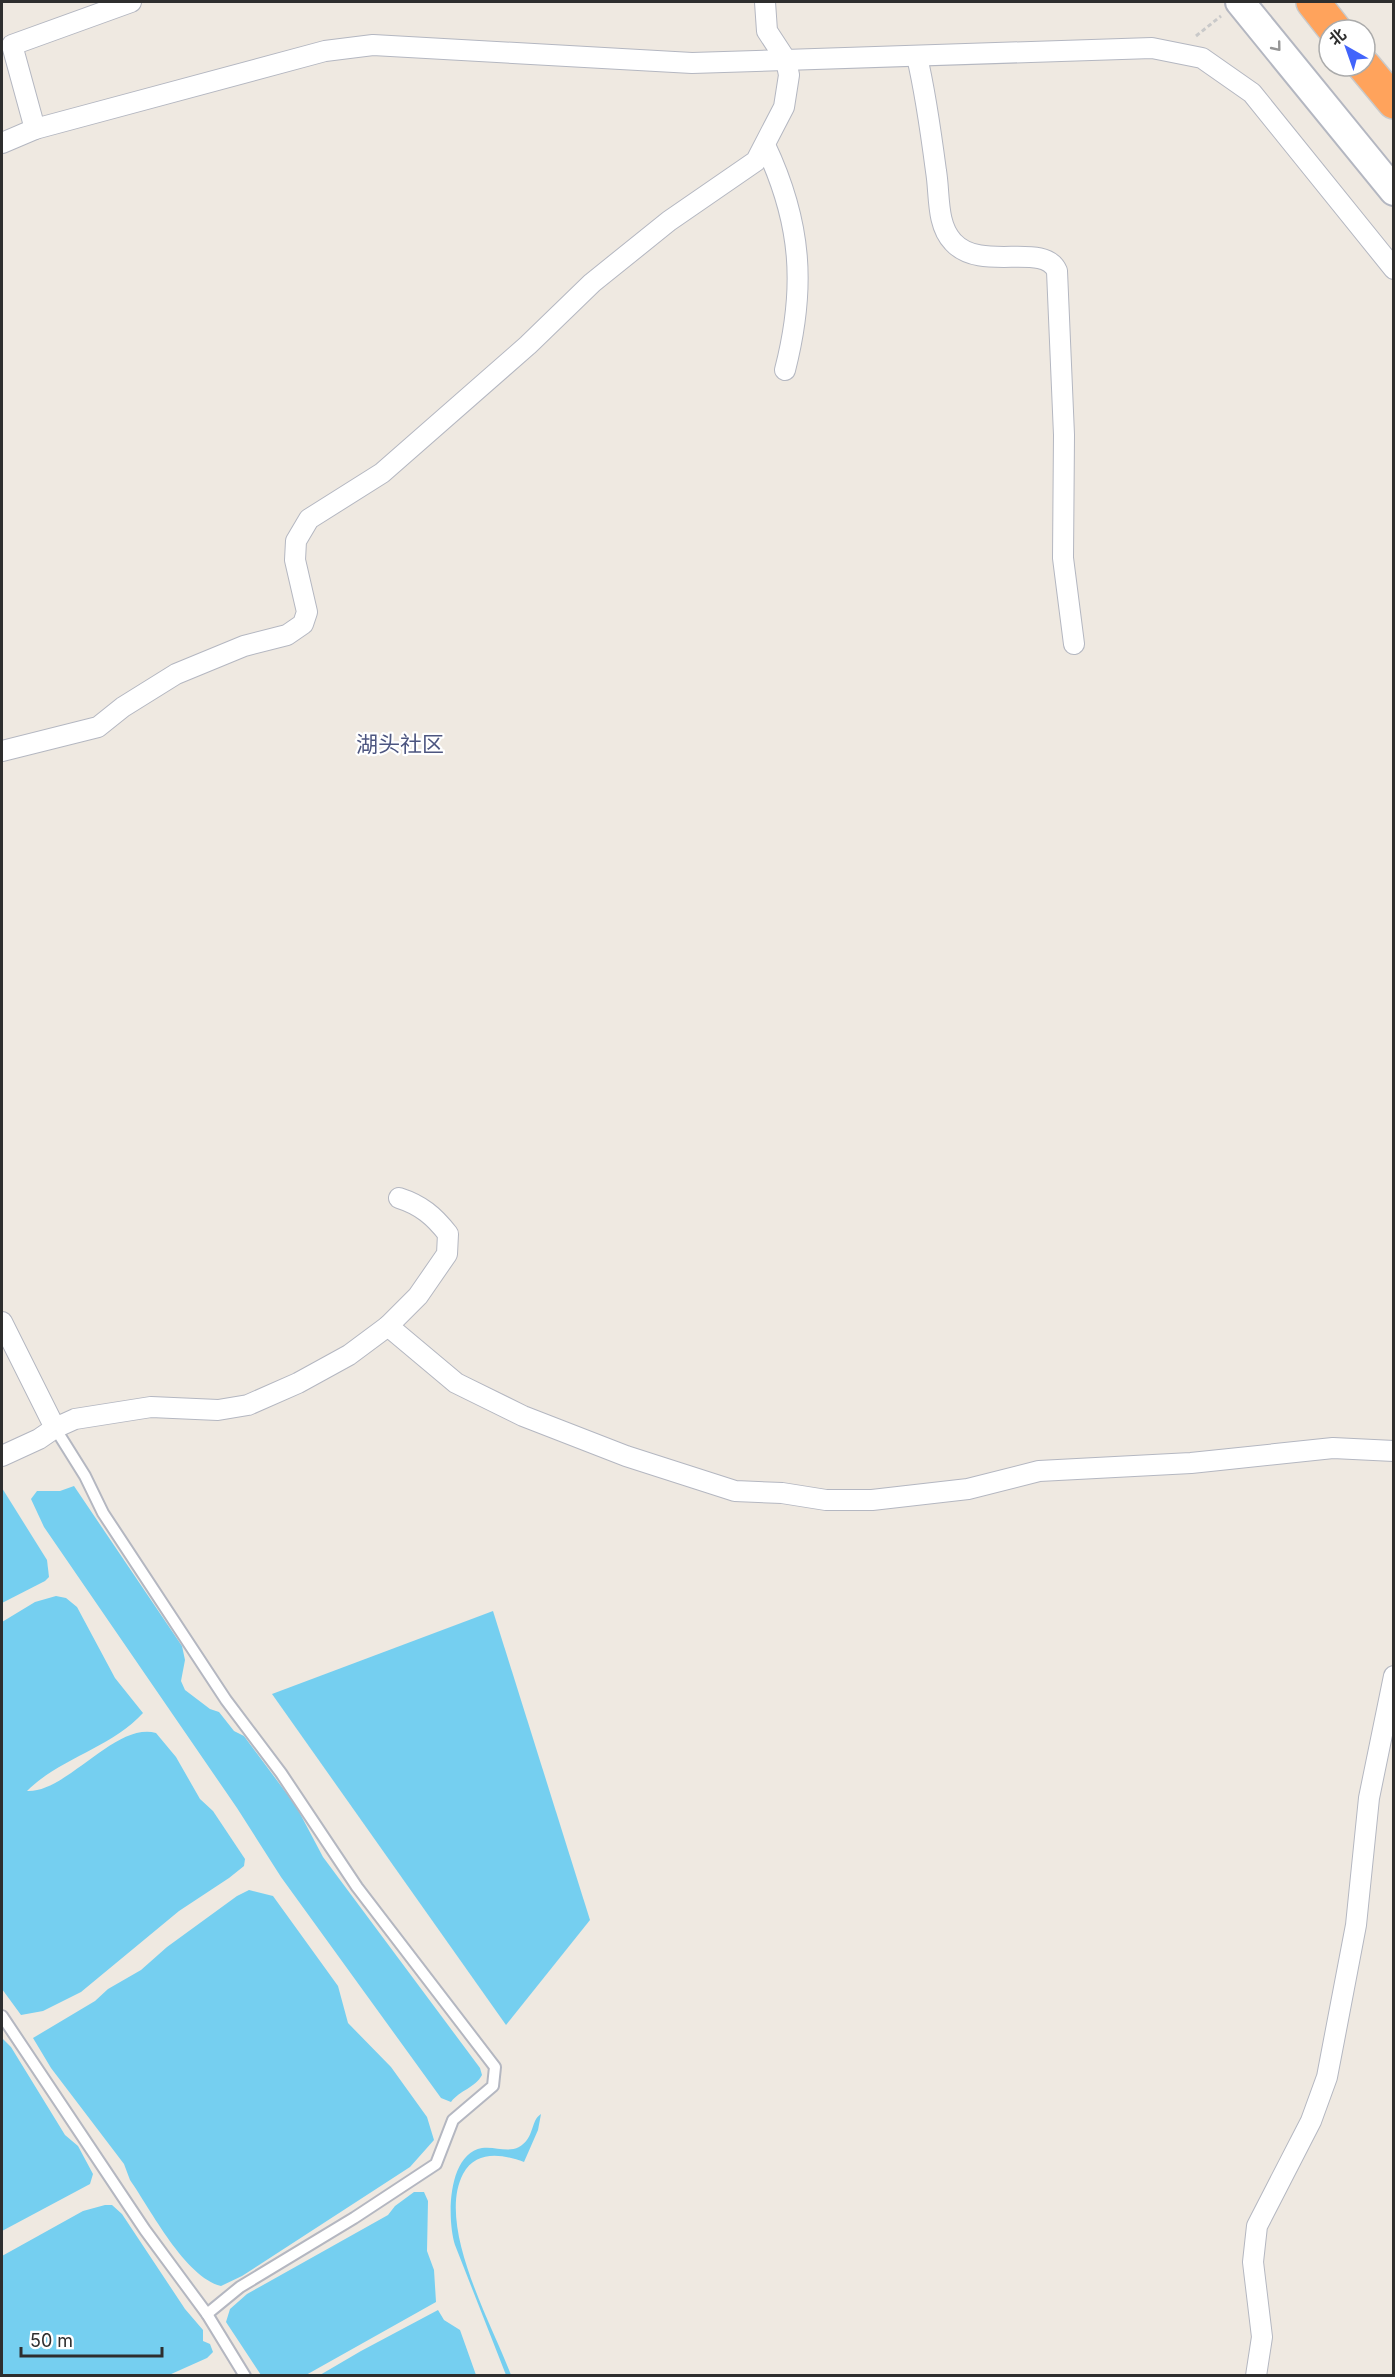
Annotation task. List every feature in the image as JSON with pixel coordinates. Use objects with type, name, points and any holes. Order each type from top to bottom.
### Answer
[{"type":"highway","points":[[1312,2],[1325,18]]},
{"type":"highway","points":[[1374,78],[1394,102]]},
{"type":"main road","points":[[1232,7],[1394,191]]},
{"type":"street","points":[[35,129],[12,45],[131,2]]},
{"type":"street","points":[[2,751],[98,728],[130,702],[176,674],[244,646],[287,635],[303,624],[307,612],[295,560],[296,540],[309,519],[382,473],[528,345],[592,283],[669,221],[756,161],[784,107],[789,75],[786,60],[767,31],[765,2]]},
{"type":"street","points":[[2,143],[35,129],[325,51],[373,45],[692,63],[1152,48],[1202,58],[1252,93],[1394,269]]},
{"type":"street","points":[[917,57],[937,175],[941,219],[951,241],[962,250],[985,257],[1038,256],[1048,259],[1057,271],[1064,435],[1063,558],[1074,644]]},
{"type":"street","points":[[765,145],[790,208],[800,268],[798,297],[785,370]]},
{"type":"street","points":[[2,1456],[75,1419],[151,1407],[218,1410],[248,1405],[298,1383],[339,1360],[388,1326],[418,1296],[447,1254],[448,1234],[434,1216],[417,1204],[399,1198]]},
{"type":"street","points":[[2,1322],[55,1428]]},
{"type":"street","points":[[388,1326],[456,1383],[523,1416],[626,1456],[735,1491],[782,1493],[826,1500],[872,1500],[968,1489],[1039,1471],[1191,1463],[1333,1448],[1394,1451]]},
{"type":"street","points":[[1256,2376],[1262,2337],[1253,2262],[1257,2226],[1307,2130],[1327,2077],[1356,1925],[1369,1798],[1394,1676]]},
{"type":"lane","points":[[55,1428],[85,1476],[103,1513],[226,1700],[281,1773],[357,1887],[460,2024],[490,2057],[495,2067],[493,2086],[453,2120],[444,2150],[436,2164],[354,2218],[240,2287],[207,2314]]},
{"type":"lane","points":[[2,2016],[146,2230],[207,2314],[245,2376]]},
{"type":"path","points":[[1175,53],[1232,7]]},
{"type":"water","points":[[74,1486],[182,1646],[185,1660],[181,1681],[185,1690],[210,1709],[219,1712],[234,1731],[244,1736],[296,1806],[323,1857],[480,2068],[482,2075],[479,2079],[451,2102],[441,2098],[281,1877],[237,1808],[44,1527],[31,1499],[37,1491],[60,1491]]},
{"type":"water","points":[[2,1488],[47,1560],[49,1577],[2,1603]]},
{"type":"water","points":[[56,1596],[66,1598],[77,1607],[115,1678],[143,1713],[116,1735],[55,1770],[27,1791],[42,1789],[58,1781],[124,1738],[140,1732],[156,1733],[176,1757],[200,1799],[213,1811],[245,1859],[244,1866],[179,1911],[81,1992],[43,2011],[21,2015],[2,1989],[2,1622],[35,1602]]},
{"type":"water","points":[[493,1611],[590,1920],[506,2025],[272,1694]]},
{"type":"water","points":[[249,1890],[273,1896],[338,1986],[348,2023],[391,2067],[427,2117],[434,2140],[410,2167],[242,2276],[221,2286],[195,2270],[170,2241],[130,2180],[124,2164],[51,2068],[33,2038],[141,1970],[167,1947],[237,1896]]},
{"type":"water","points":[[2,2038],[11,2047],[65,2135],[78,2146],[93,2174],[90,2184],[2,2231]]},
{"type":"water","points":[[541,2114],[538,2130],[524,2162],[498,2156],[475,2161],[463,2174],[457,2195],[456,2220],[461,2247],[480,2303],[511,2375],[506,2375],[455,2245],[451,2220],[452,2189],[462,2162],[470,2153],[482,2148],[514,2149],[519,2147],[528,2139],[535,2121]]},
{"type":"water","points":[[414,2192],[424,2192],[428,2201],[427,2251],[434,2270],[436,2302],[306,2375],[261,2375],[226,2322],[230,2309],[247,2294],[388,2215],[395,2206]]},
{"type":"water","points":[[112,2205],[122,2214],[185,2309],[203,2330],[203,2341],[210,2344],[213,2352],[207,2358],[169,2375],[2,2375],[2,2256],[83,2211]]},
{"type":"water","points":[[438,2310],[444,2320],[460,2330],[476,2375],[320,2375],[361,2351]]},
{"type":"district","name":"湖头社区","points":[[400,744]]}]
